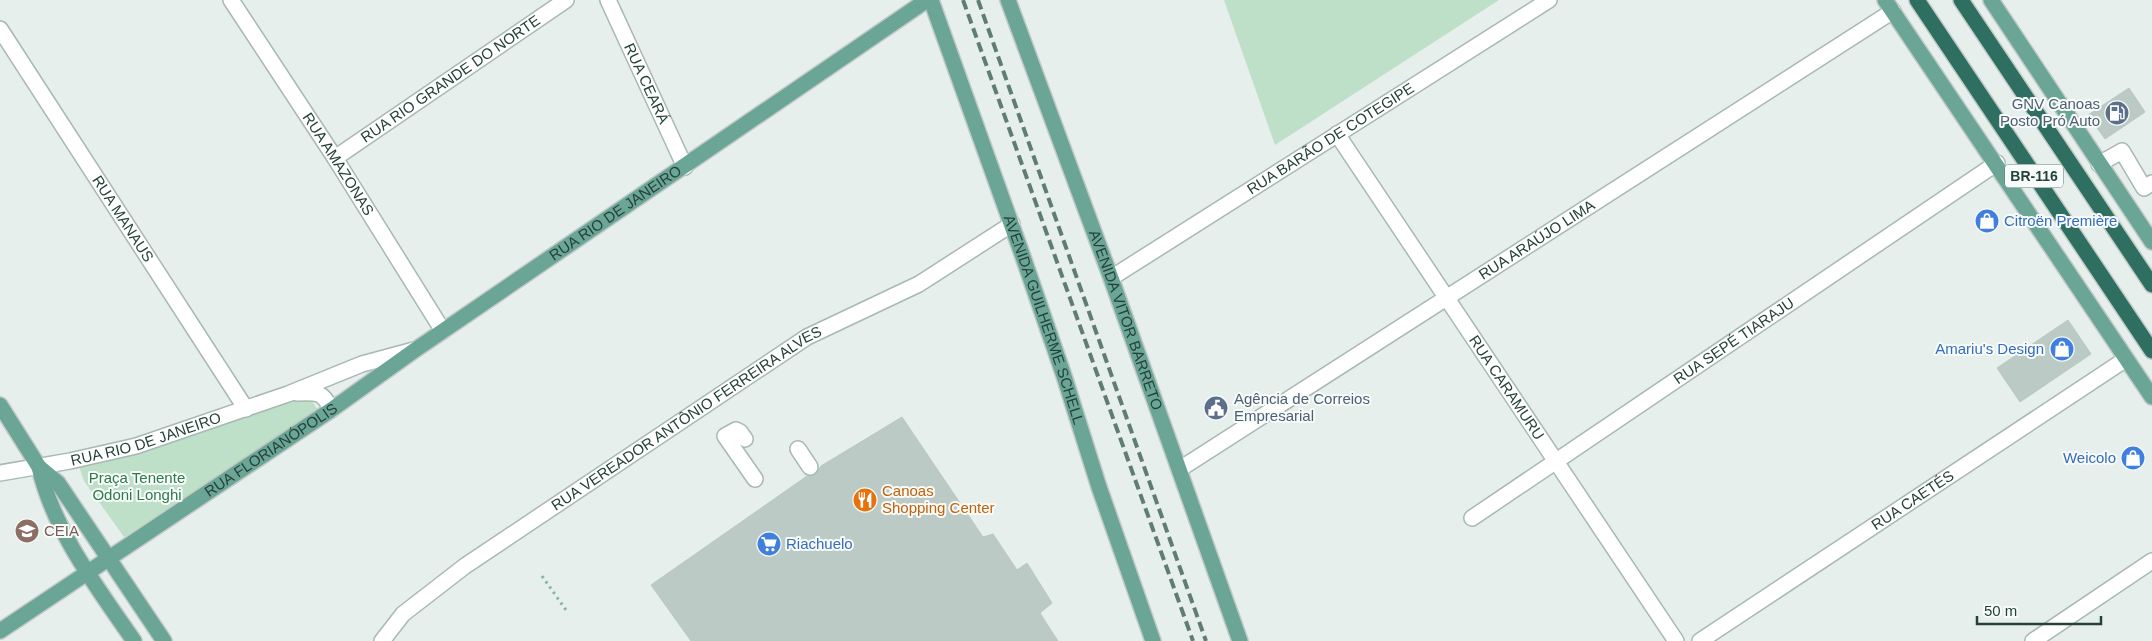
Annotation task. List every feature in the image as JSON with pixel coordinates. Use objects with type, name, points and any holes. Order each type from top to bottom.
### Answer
[{"type":"highway","name":"BR-116","points":[[1917,0],[2152,351]]},
{"type":"highway","name":"BR-116","points":[[1960,0],[2152,285]]},
{"type":"main road","name":"RUA RIO DE JANEIRO","points":[[415,350],[927,0]]},
{"type":"main road","name":"AVENIDA GUILHERME SCHELL","points":[[932,0],[1012,224],[1064,376],[1099,487],[1153,641]]},
{"type":"main road","name":"AVENIDA VITOR BARRETO","points":[[1008,0],[1111,278],[1240,641]]},
{"type":"main road","points":[[1990,0],[2152,242]]},
{"type":"main road","points":[[1889,5],[2152,397]]},
{"type":"main road","name":"RUA FLORIANÓPOLIS","points":[[0,631],[331,410],[415,350]]},
{"type":"main road","points":[[0,405],[39,467],[58,483],[164,641]]},
{"type":"main road","points":[[39,467],[44,487],[77,557],[86,573],[134,641]]},
{"type":"street","name":"RUA AMAZONAS","points":[[231,0],[334,158],[442,331]]},
{"type":"street","name":"RUA RIO GRANDE DO NORTE","points":[[334,158],[566,0]]},
{"type":"street","name":"RUA CEARÁ","points":[[608,0],[685,167]]},
{"type":"street","name":"RUA BARÃO DE COTEGIPE","points":[[1111,278],[1549,0]]},
{"type":"street","name":"RUA ARAÚJO LIMA","points":[[1180,469],[1448,298],[1889,5]]},
{"type":"street","name":"RUA MANAUS","points":[[0,29],[246,409]]},
{"type":"street","name":"RUA CARAMURU","points":[[1337,134],[1676,641]]},
{"type":"street","points":[[2099,164],[2122,151],[2144,188],[2152,183]]},
{"type":"street","name":"RUA SEPÉ TIARAJU","points":[[1472,518],[1997,164]]},
{"type":"street","name":"RUA VEREADOR ANTÔNIO FERREIRA ALVES","points":[[382,641],[402,614],[465,566],[807,337],[919,284],[1012,224]]},
{"type":"street","name":"RUA RIO DE JANEIRO","points":[[0,473],[39,467],[136,446],[288,394],[362,364],[415,350]]},
{"type":"street","name":"RUA CAETÉS","points":[[1700,641],[2126,359]]},
{"type":"street","name":"RUA RIO DE JANEIRO","points":[[288,394],[313,392],[323,395],[328,401],[331,410]]},
{"type":"street","points":[[746,439],[736,430],[725,436],[755,479]]},
{"type":"street","points":[[798,449],[810,467]]},
{"type":"street","points":[[2033,641],[2152,561]]},
{"type":"path","points":[[542,576],[566,610]]},
{"type":"green space","points":[[1224,0],[1499,0],[1275,145]]},
{"type":"green space","name":"Praça Tenente Odoni Longhi","points":[[307,394],[320,413],[124,537],[84,481],[79,466]]},
{"type":"building","name":"GNV Canoas Posto Pró Auto","points":[[2129,88],[2145,112],[2105,139],[2088,115]]},
{"type":"building","points":[[2068,320],[2091,354],[2020,402],[1997,368]]},
{"type":"building","name":"Canoas Shopping Center","points":[[902,417],[983,537],[993,534],[1017,570],[1027,563],[1052,603],[1040,613],[1058,641],[691,641],[651,585],[807,476],[816,474],[821,466]]},
{"type":"railway","points":[[963,0],[1193,641]]},
{"type":"railway","points":[[978,0],[1206,641]]},
{"type":"place","name":"GNV Canoas Posto Pró Auto","points":[[2117,113]]},
{"type":"place","name":"Citroën Première","points":[[1987,221]]},
{"type":"place","name":"Amariu's Design","points":[[2062,349]]},
{"type":"place","name":"Agência de Correios Empresarial","points":[[1216,408]]},
{"type":"place","name":"Weicolo","points":[[2133,458]]},
{"type":"place","name":"Canoas Shopping Center","points":[[865,500]]},
{"type":"place","name":"CEIA","points":[[27,531]]},
{"type":"place","name":"Riachuelo","points":[[769,544]]}]
